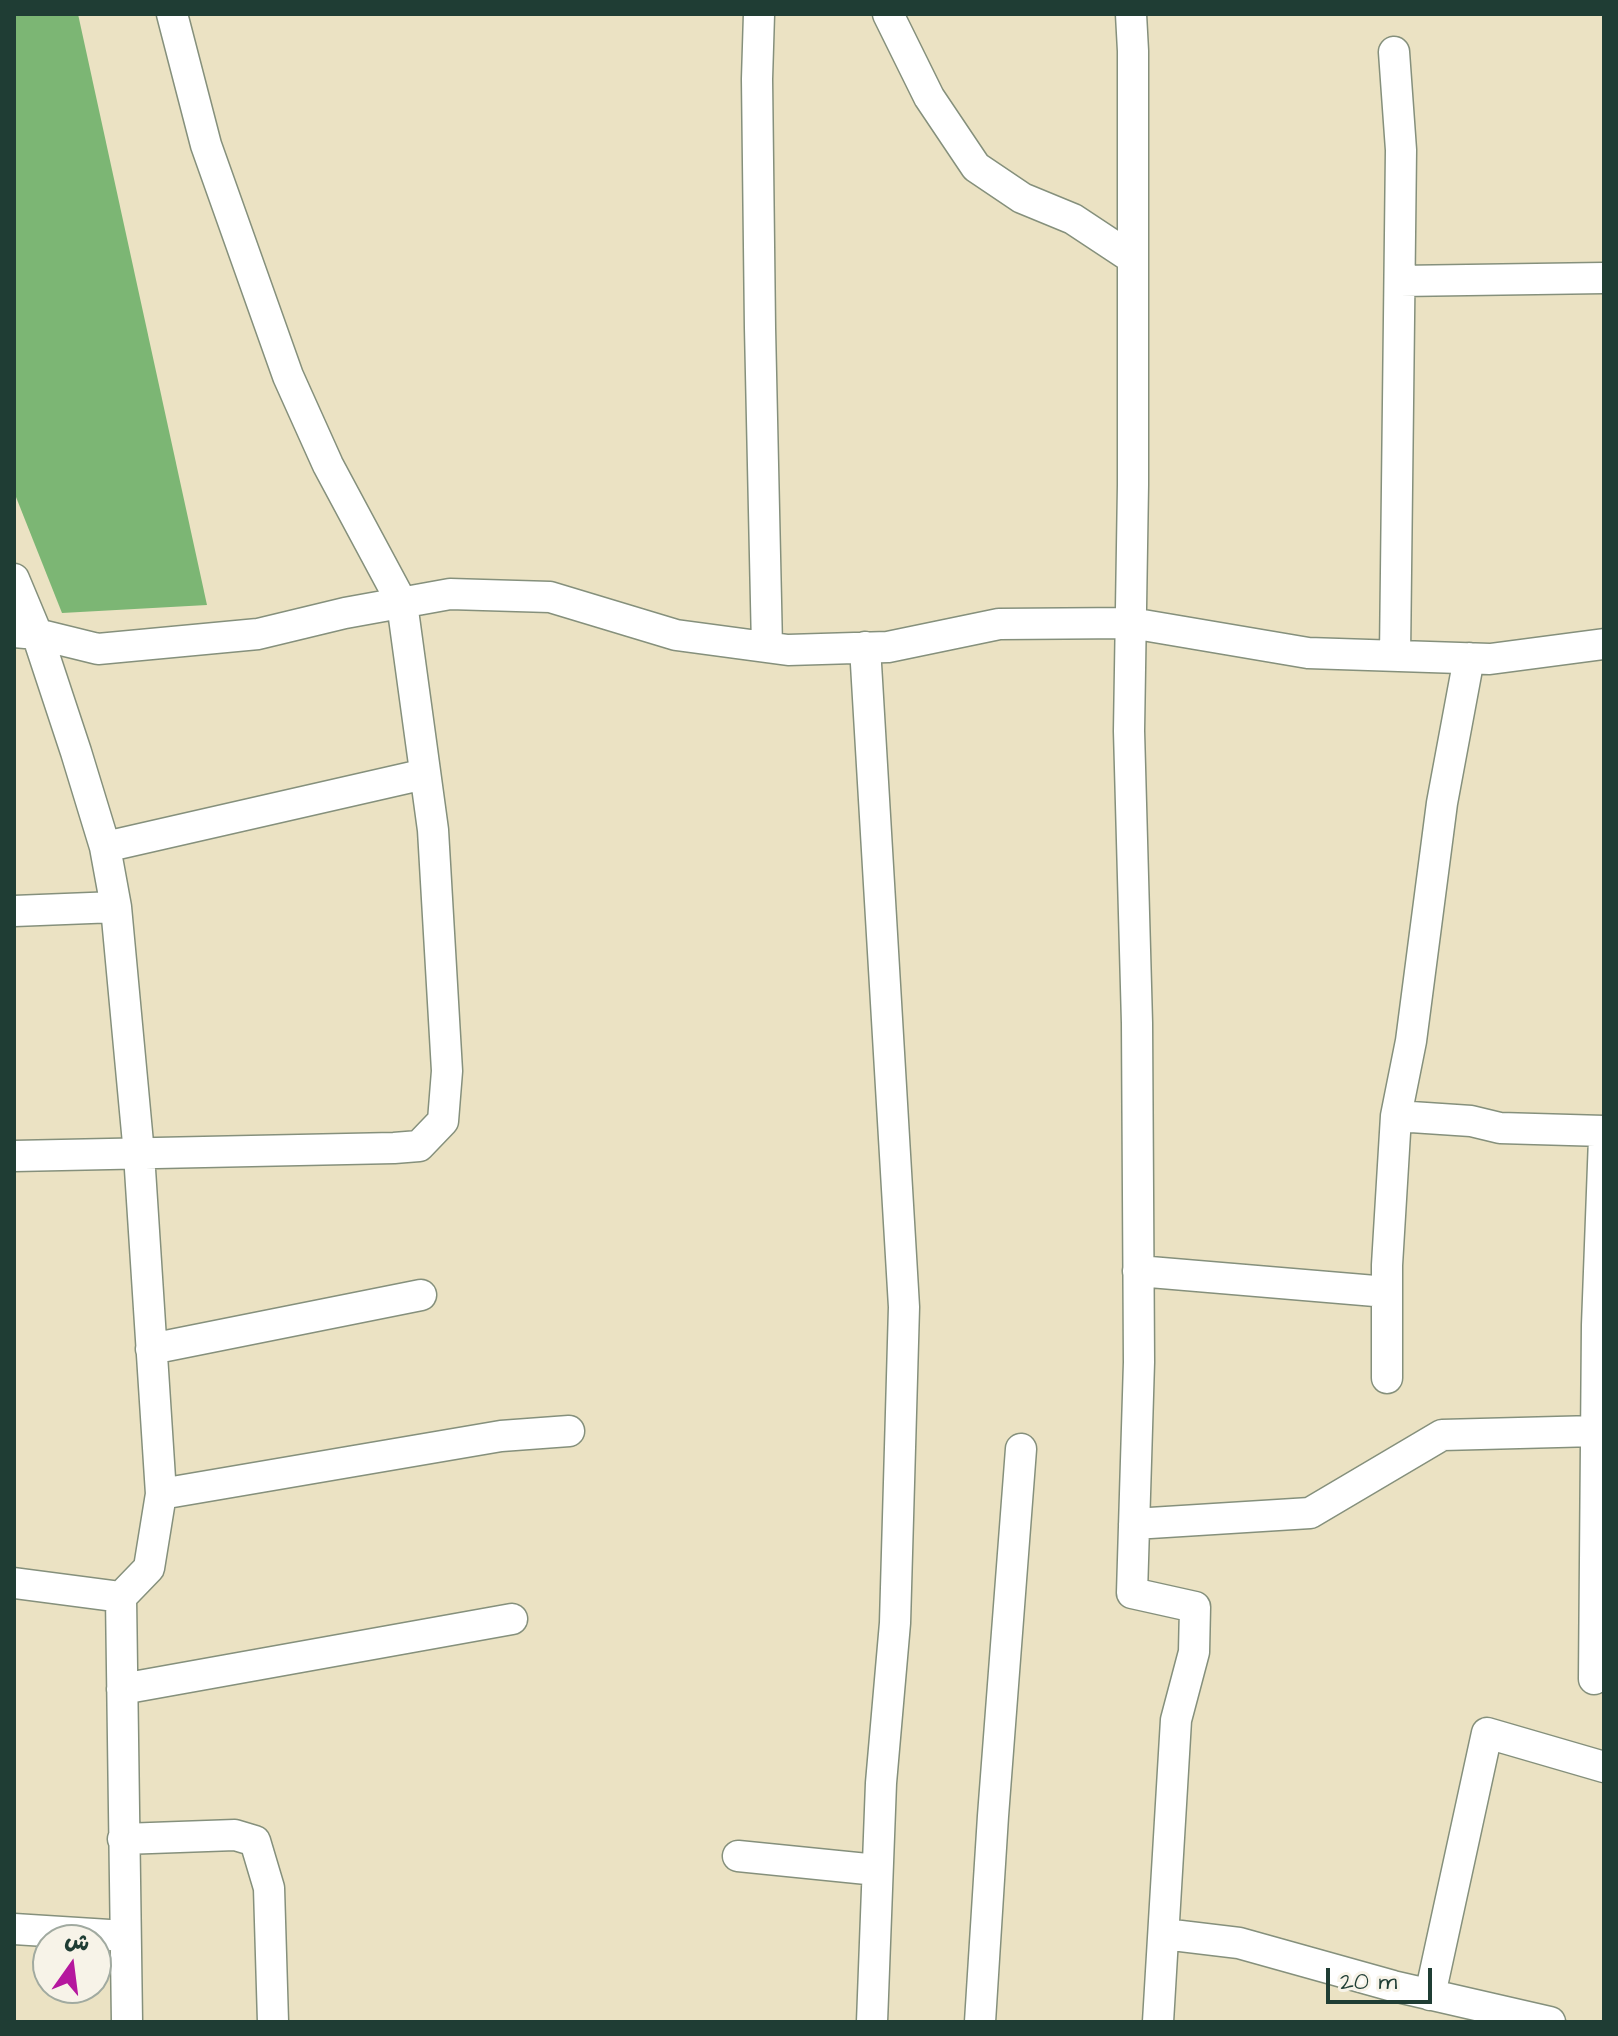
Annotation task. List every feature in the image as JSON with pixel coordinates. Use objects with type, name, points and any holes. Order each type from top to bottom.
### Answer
[{"type":"street","points":[[14,1156],[419,1146],[443,1121],[447,1071],[433,830],[402,603],[328,465],[288,376],[206,145],[172,14]]},
{"type":"street","points":[[759,14],[760,328],[767,647]]},
{"type":"street","points":[[888,14],[929,97],[976,167],[1022,198],[1073,219],[1132,258]]},
{"type":"street","points":[[1131,14],[1133,485],[1129,731],[1137,1023],[1139,1362],[1132,1593],[1195,1607],[1194,1652],[1176,1720],[1158,2022]]},
{"type":"street","points":[[1394,52],[1401,150],[1395,656]]},
{"type":"street","points":[[1400,281],[1604,278]]},
{"type":"street","points":[[14,579],[26,633],[105,847],[116,907],[139,1154],[161,1494],[149,1568],[121,1597],[127,2022]]},
{"type":"street","points":[[26,633],[98,649],[258,634],[450,594],[550,597],[676,635],[788,650],[888,647],[999,624],[1131,623],[1308,653],[1490,659],[1604,644]]},
{"type":"street","points":[[865,647],[904,1307],[895,1623],[881,1783],[872,2022]]},
{"type":"street","points":[[1387,1378],[1387,1292],[1396,1116],[1411,1041],[1442,803],[1469,658]]},
{"type":"street","points":[[105,847],[425,774]]},
{"type":"street","points":[[14,911],[116,907]]},
{"type":"street","points":[[1396,1116],[1471,1121],[1500,1128],[1604,1131]]},
{"type":"street","points":[[1594,1679],[1597,1325],[1604,1138]]},
{"type":"street","points":[[1138,1271],[1387,1292]]},
{"type":"street","points":[[151,1349],[421,1295]]},
{"type":"street","points":[[161,1494],[501,1436],[569,1431]]},
{"type":"street","points":[[1134,1524],[1310,1513],[1442,1435],[1596,1431]]},
{"type":"street","points":[[980,2022],[1021,1449]]},
{"type":"street","points":[[14,1583],[121,1597]]},
{"type":"street","points":[[122,1689],[512,1619]]},
{"type":"street","points":[[1430,1995],[1487,1733],[1604,1767]]},
{"type":"street","points":[[123,1839],[235,1835],[255,1841],[269,1888],[273,2022]]},
{"type":"street","points":[[738,1856],[877,1870]]},
{"type":"street","points":[[14,1929],[125,1936]]},
{"type":"street","points":[[1164,1934],[1239,1943],[1430,1995],[1550,2022]]},
{"type":"green space","points":[[14,14],[78,14],[207,605],[62,613],[14,492]]}]
